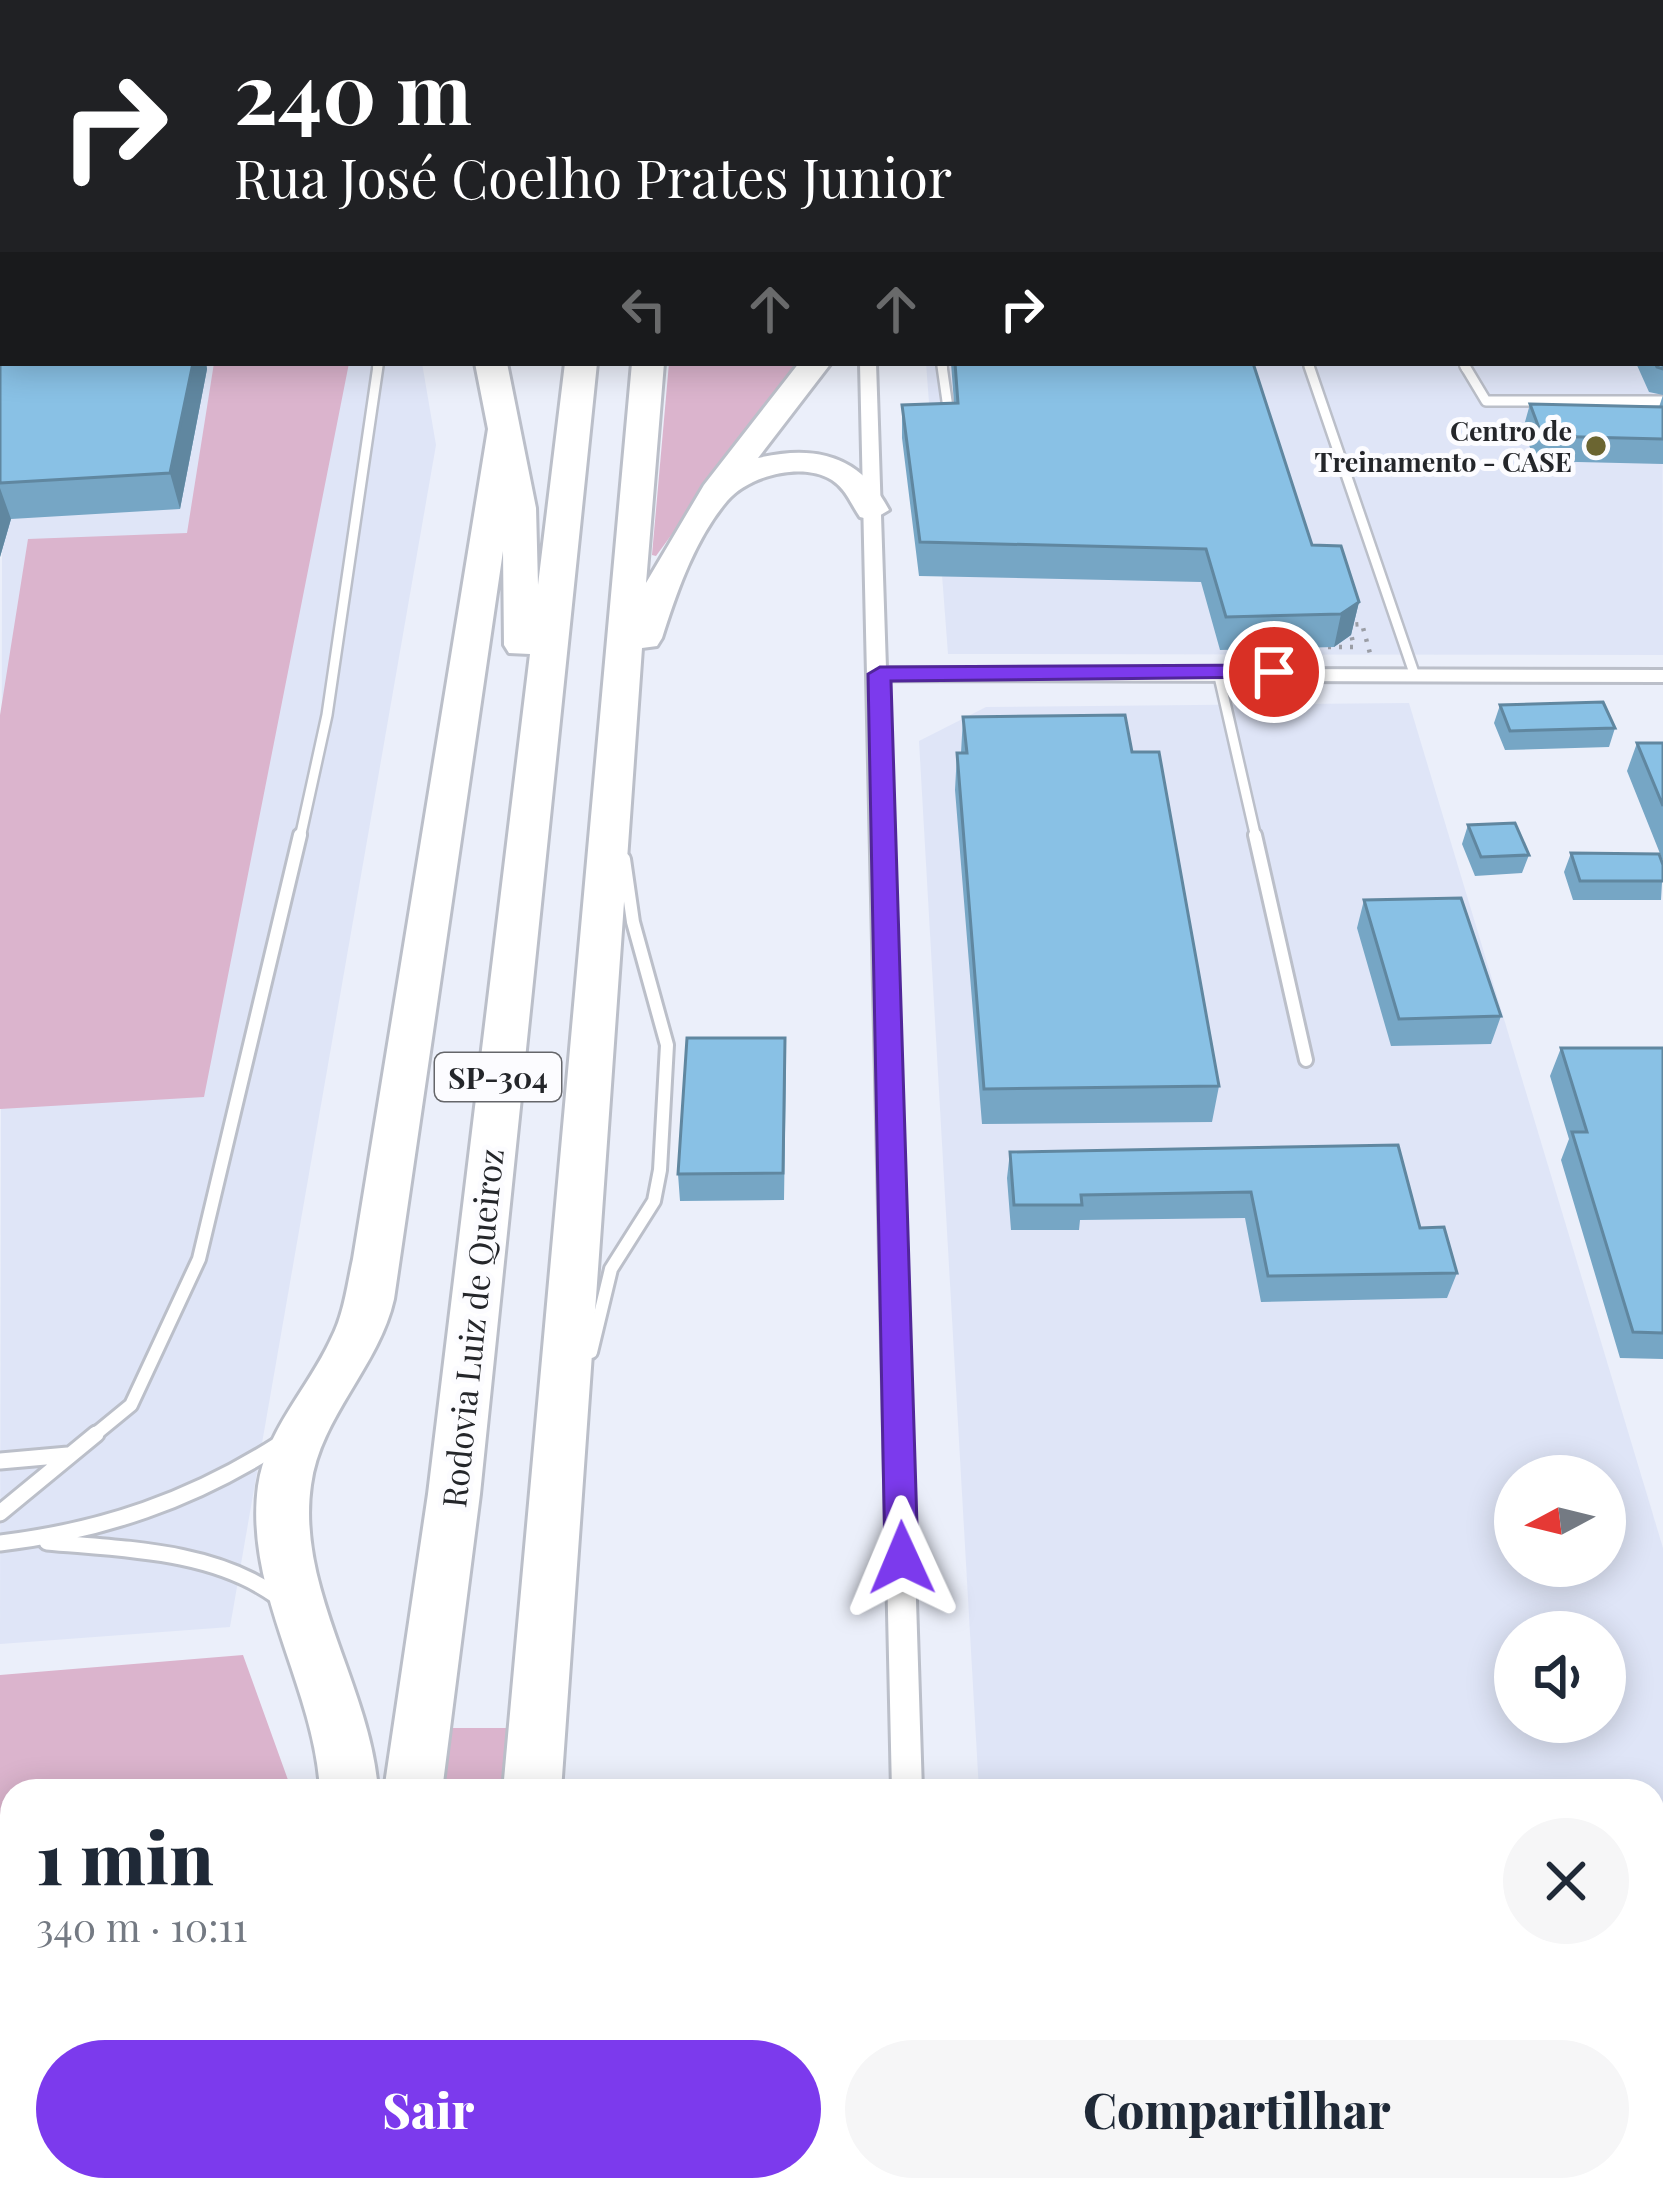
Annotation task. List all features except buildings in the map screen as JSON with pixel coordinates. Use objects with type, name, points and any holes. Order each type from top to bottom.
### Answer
[{"type":"highway","points":[[492,366],[519,508],[524,595],[504,1027]]},
{"type":"highway","name":"Rodovia Luiz de Queiroz","points":[[415,1779],[454,1495],[580,366]]},
{"type":"highway","name":"SP-304","points":[[533,1779],[595,1064],[610,771],[648,366]]},
{"type":"highway","points":[[610,771],[659,581],[712,499],[813,366]]},
{"type":"highway","points":[[350,1779],[351,1751],[285,1544],[284,1489],[298,1431],[363,1324],[377,1259],[504,428]]},
{"type":"highway","points":[[712,499],[762,465],[798,461],[850,474],[872,510]]},
{"type":"street","points":[[868,366],[908,1779]]},
{"type":"street","points":[[880,674],[1663,676]]},
{"type":"lane","points":[[0,1513],[131,1405],[199,1259],[247,1076],[327,715],[378,366]]},
{"type":"lane","points":[[941,366],[950,422]]},
{"type":"lane","points":[[1308,366],[1414,673]]},
{"type":"lane","points":[[1465,366],[1486,401],[1663,401]]},
{"type":"lane","points":[[1218,672],[1306,1060]]},
{"type":"lane","points":[[589,1364],[611,1269],[654,1201],[667,1045],[633,922],[610,771]]},
{"type":"lane","points":[[539,1715],[583,1411]]},
{"type":"lane","points":[[0,1543],[34,1540],[154,1511],[230,1478],[298,1431]]},
{"type":"lane","points":[[0,1461],[70,1455]]},
{"type":"lane","points":[[34,1540],[160,1554],[271,1589],[316,1648]]},
{"type":"path","points":[[1325,647],[1354,647],[1349,625],[1362,624],[1375,672]]},
{"type":"shaded area","points":[[2,366],[423,366],[436,445],[230,1627],[0,1644]]},
{"type":"shaded area","points":[[214,366],[348,366],[204,1097],[0,1109],[0,715],[28,539],[187,533]]},
{"type":"shaded area","points":[[669,366],[795,366],[656,556],[652,555]]},
{"type":"shaded area","points":[[926,366],[1662,366],[1663,655],[948,654]]},
{"type":"shaded area","points":[[1409,703],[1663,1548],[1663,1779],[978,1779],[919,741],[986,707]]},
{"type":"shaded area","points":[[243,1655],[288,1779],[0,1779],[0,1675]]},
{"type":"shaded area","points":[[434,1728],[515,1728],[510,1779],[428,1779]]},
{"type":"place","name":"Centro de Treinamento - CASE","points":[[1596,446]]},
{"type":"route","points":[[902,1558],[880,674],[1274,672]]}]
